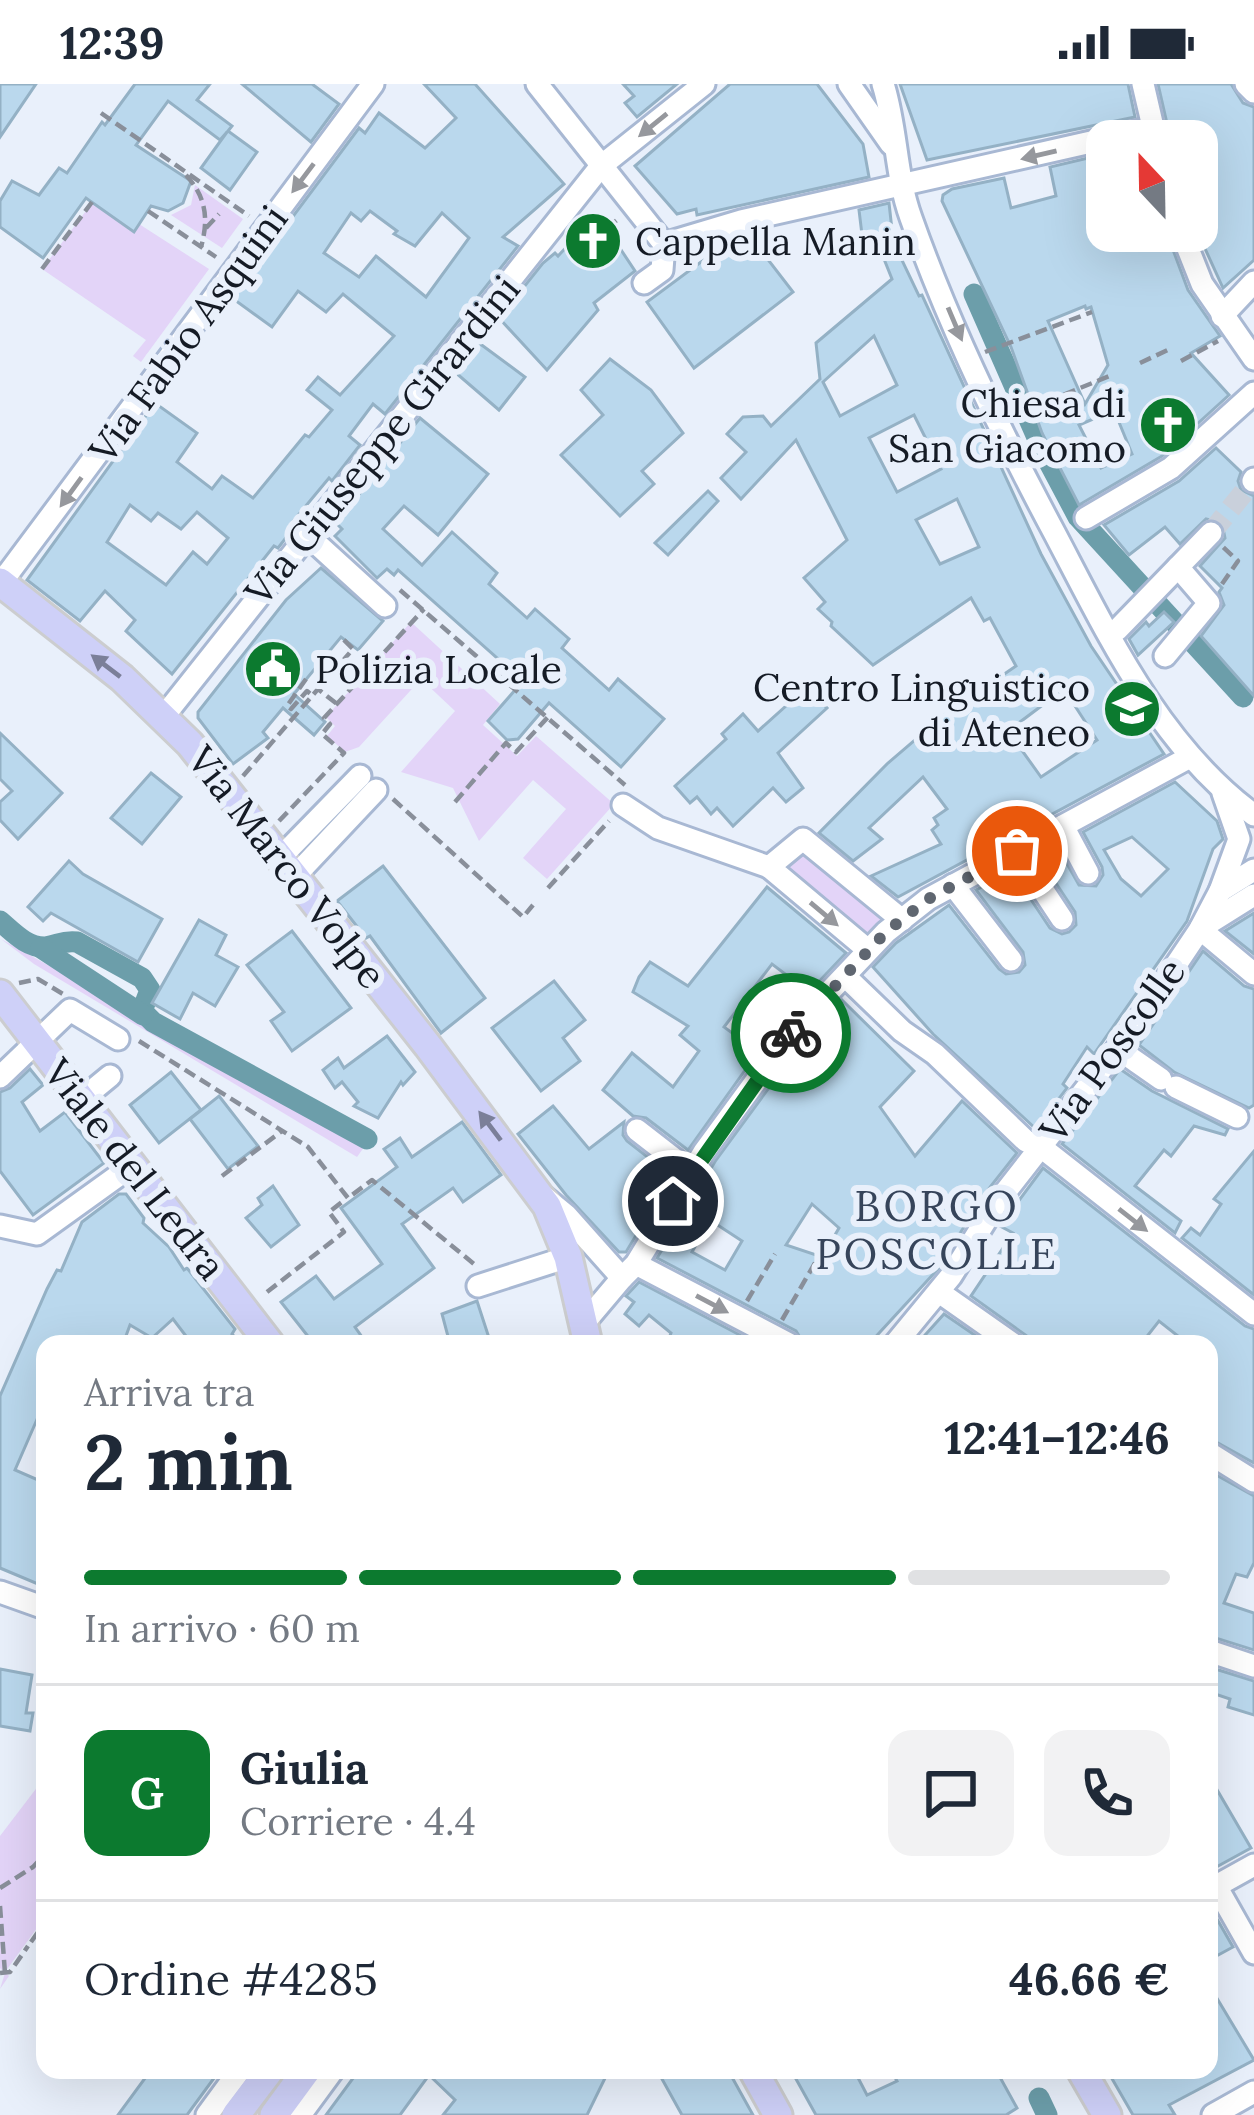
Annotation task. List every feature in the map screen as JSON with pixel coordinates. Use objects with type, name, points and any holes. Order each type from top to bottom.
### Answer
[{"type":"main road","name":"Via Marco Volpe","points":[[1,583],[164,716],[288,867],[536,1190],[568,1257],[586,1334]]},
{"type":"main road","name":"Viale del Ledra","points":[[9,989],[35,1040],[260,1335]]},
{"type":"main road","points":[[236,2115],[262,2079]]},
{"type":"main road","points":[[274,2115],[301,2079]]},
{"type":"main road","points":[[758,2079],[778,2115]]},
{"type":"main road","points":[[1086,2079],[1107,2115]]},
{"type":"street","name":"Via Fabio Asquini","points":[[1,583],[373,84]]},
{"type":"street","points":[[537,84],[664,244],[662,270],[644,283]]},
{"type":"street","name":"Via Giuseppe Girardini","points":[[164,716],[601,166],[704,84]]},
{"type":"street","points":[[849,84],[892,144]]},
{"type":"street","points":[[883,84],[902,187],[928,260],[1023,474],[1121,658],[1190,757],[1223,792],[1254,815]]},
{"type":"street","points":[[1143,84],[1151,120]]},
{"type":"street","points":[[664,244],[741,220],[1086,149]]},
{"type":"street","points":[[1189,252],[1202,284],[1254,359]]},
{"type":"street","points":[[1222,316],[1254,282]]},
{"type":"street","points":[[1085,518],[1171,468],[1254,392]]},
{"type":"street","points":[[1117,629],[1210,533]]},
{"type":"street","points":[[306,534],[385,606]]},
{"type":"street","points":[[1172,649],[1209,603],[1178,567]]},
{"type":"street","points":[[771,1335],[629,1271],[692,1172],[794,1029],[902,920],[953,885],[1190,757]]},
{"type":"street","points":[[288,867],[373,788]]},
{"type":"street","name":"Via Poscolle","points":[[903,1335],[939,1292],[996,1204],[1118,1049],[1200,928],[1239,839],[1223,792]]},
{"type":"street","points":[[628,799],[658,828],[770,867],[868,950]]},
{"type":"street","points":[[1063,826],[1088,873]]},
{"type":"street","points":[[770,867],[802,839],[902,920]]},
{"type":"street","points":[[1017,851],[1062,919]]},
{"type":"street","points":[[1220,891],[1254,871]]},
{"type":"street","points":[[953,885],[1011,960]]},
{"type":"street","points":[[1254,895],[1200,928],[1254,974]]},
{"type":"street","points":[[845,976],[1026,1141],[1041,1147],[1254,1314]]},
{"type":"street","points":[[0,1077],[70,1010],[129,1041]]},
{"type":"street","points":[[1118,1049],[1168,1083],[1237,1118]]},
{"type":"street","points":[[82,1100],[110,1076]]},
{"type":"street","points":[[637,1130],[692,1172]]},
{"type":"street","points":[[0,1226],[37,1234],[133,1165]]},
{"type":"street","name":"Via Marco Volpe","points":[[536,1190],[629,1271],[586,1334]]},
{"type":"street","points":[[481,1280],[568,1257]]},
{"type":"street","points":[[939,1292],[1000,1335]]},
{"type":"street","points":[[1218,1459],[1254,1481]]},
{"type":"street","points":[[0,1592],[36,1605]]},
{"type":"street","points":[[1218,1654],[1254,1666]]},
{"type":"street","points":[[1218,1885],[1254,1864]]},
{"type":"street","points":[[1218,1897],[1254,1952]]},
{"type":"street","points":[[207,2115],[233,2079]]},
{"type":"street","points":[[300,2115],[326,2079]]},
{"type":"street","points":[[1213,2115],[1254,2092]]},
{"type":"path","points":[[100,113],[266,228]]},
{"type":"path","points":[[166,158],[195,185],[205,207],[201,247]]},
{"type":"path","points":[[42,268],[92,202]]},
{"type":"path","points":[[148,211],[236,270]]},
{"type":"path","points":[[206,228],[219,214]]},
{"type":"path","points":[[607,228],[616,220]]},
{"type":"path","points":[[992,349],[1092,312]]},
{"type":"path","points":[[1180,361],[1220,340]]},
{"type":"path","points":[[1140,363],[1172,348]]},
{"type":"path","points":[[1020,413],[1112,375]]},
{"type":"path","points":[[1209,603],[1238,561],[1210,533]]},
{"type":"path","points":[[385,606],[401,588],[548,717],[628,799],[548,888]]},
{"type":"path","points":[[275,826],[344,753],[322,734],[331,724],[324,718],[424,609]]},
{"type":"path","points":[[240,780],[353,650],[342,638]]},
{"type":"path","points":[[306,679],[287,706],[291,710],[307,691],[337,704]]},
{"type":"path","points":[[455,802],[506,743],[516,752],[548,717]]},
{"type":"path","points":[[373,788],[397,800],[523,916],[533,905]]},
{"type":"path","points":[[9,989],[38,980],[79,1003]]},
{"type":"path","points":[[129,1041],[308,1147],[348,1198]]},
{"type":"path","points":[[222,1176],[282,1131]]},
{"type":"path","points":[[267,1292],[344,1232],[329,1212],[372,1180],[481,1280]]},
{"type":"path","points":[[737,1317],[775,1254]]},
{"type":"path","points":[[782,1335],[819,1256]]},
{"type":"path","points":[[0,1888],[36,1864]]},
{"type":"path","points":[[0,1906],[2,1973],[10,1972],[36,1934]]},
{"type":"shaded area","points":[[195,185],[243,219],[222,248],[171,215],[191,205]]},
{"type":"shaded area","points":[[92,203],[133,232],[139,224],[209,269],[141,362],[133,356],[146,340],[42,269]]},
{"type":"shaded area","points":[[411,622],[500,704],[483,725],[517,756],[536,736],[614,804],[547,879],[523,858],[566,809],[533,780],[479,841],[453,788],[401,772],[455,711],[421,679],[359,747],[345,752],[327,736],[335,726],[326,717]]},
{"type":"shaded area","points":[[803,839],[902,920],[868,950],[769,867]]},
{"type":"shaded area","points":[[1,939],[367,1143],[357,1157],[34,964]]},
{"type":"shaded area","points":[[36,1789],[36,1929],[5,1972],[9,1976],[0,1989],[5,1973],[0,1968],[0,1836]]},
{"type":"building","points":[[0,84],[36,84],[0,137]]},
{"type":"building","points":[[135,84],[210,84],[197,100],[257,152],[230,190],[201,168],[227,132],[220,140],[168,101],[136,145],[191,181],[183,203],[168,211],[151,206],[134,232],[86,198],[43,258],[0,227],[0,201],[12,181],[39,195],[59,168],[67,173]]},
{"type":"building","points":[[242,84],[312,84],[339,104],[311,142]]},
{"type":"building","points":[[424,84],[475,84],[564,184],[503,237],[518,246],[385,414],[373,404],[349,436],[360,445],[172,674],[126,631],[135,620],[105,591],[80,621],[27,580],[155,403],[197,433],[177,462],[212,489],[222,476],[253,498],[332,410],[307,390],[318,377],[340,395],[394,336],[343,294],[326,312],[298,291],[272,327],[232,298],[359,128],[365,133],[379,113],[425,148],[456,118]],"holes":[[[370,211],[415,246],[442,213],[469,238],[426,297],[376,256],[359,277],[324,253],[351,213],[361,221]],[[130,505],[151,521],[158,513],[181,529],[197,512],[228,538],[207,564],[193,552],[166,585],[107,542]]]},
{"type":"building","points":[[623,84],[677,84],[637,117],[625,103],[634,96]]},
{"type":"building","points":[[730,84],[817,84],[863,144],[869,177],[697,215],[696,209],[677,214],[635,166]]},
{"type":"building","points":[[900,84],[1128,84],[1135,117],[1086,120],[1086,127],[927,160]]},
{"type":"building","points":[[1158,84],[1231,84],[1243,103],[1254,107],[1254,260],[1223,288],[1207,252],[1218,252],[1218,120],[1166,120]]},
{"type":"building","points":[[1086,158],[1086,252],[1174,252],[1188,290],[1220,336],[1191,353],[1229,395],[1162,456],[1079,505],[1042,433],[1011,347],[942,201],[952,189],[1004,178],[1011,208],[1056,196],[1050,167]],"holes":[[[1091,307],[1108,365],[1085,404],[1048,321]],[[1114,410],[1132,454],[1101,468],[1079,425]]]},
{"type":"building","points":[[889,203],[899,254],[1041,554],[1091,646],[1164,754],[898,897],[871,876],[941,844],[932,830],[938,825],[934,818],[947,809],[923,777],[869,828],[882,839],[853,861],[819,833],[943,716],[1016,666],[990,618],[984,621],[971,598],[873,665],[831,626],[818,609],[825,602],[804,578],[847,540],[796,440],[741,499],[721,478],[746,452],[727,434],[743,417],[763,416],[771,426],[820,379],[816,343],[892,279],[874,234],[862,235],[859,210]],"holes":[[[874,336],[897,385],[840,416],[823,382]],[[914,415],[941,469],[897,492],[869,438]],[[957,499],[979,547],[940,564],[916,520]],[[1064,689],[1097,740],[1041,777],[1008,731]]]},
{"type":"building","points":[[600,218],[635,271],[594,303],[598,310],[547,370],[499,318],[543,263],[555,253],[558,256],[574,239],[579,227]]},
{"type":"building","points":[[749,235],[793,292],[694,368],[647,302],[732,239]]},
{"type":"building","points":[[479,343],[525,377],[499,410],[456,373]]},
{"type":"building","points":[[610,359],[651,390],[683,433],[642,471],[654,484],[620,516],[561,455],[603,415],[581,390]]},
{"type":"building","points":[[420,418],[488,474],[438,535],[404,506],[383,529],[422,565],[452,532],[497,573],[489,584],[527,618],[535,609],[569,639],[562,648],[609,690],[618,679],[664,719],[621,767],[549,703],[518,739],[507,740],[488,721],[523,681],[398,570],[394,575],[387,569],[377,578],[335,536],[342,529],[336,523]]},
{"type":"building","points":[[1216,448],[1241,472],[1241,490],[1254,496],[1254,696],[1201,636],[1224,605],[1222,588],[1200,566],[1225,538],[1222,523],[1206,519],[1180,544],[1165,527],[1129,555],[1104,525],[1179,481]]},
{"type":"building","points":[[708,491],[718,501],[668,555],[655,543]]},
{"type":"building","name":"Polizia Locale","points":[[321,568],[383,621],[358,650],[341,637],[294,694],[325,722],[314,735],[283,708],[263,732],[268,738],[233,764],[198,712],[286,600]]},
{"type":"building","points":[[1164,612],[1174,622],[1138,655],[1129,639]]},
{"type":"building","points":[[806,688],[827,708],[778,753],[803,788],[786,802],[773,788],[733,826],[717,808],[711,814],[697,797],[690,803],[675,786],[726,739],[722,734],[743,714],[758,731]]},
{"type":"building","points":[[0,733],[62,793],[18,839],[0,820],[0,802],[12,791],[0,779]]},
{"type":"building","points":[[151,773],[181,797],[142,844],[111,818]]},
{"type":"building","points":[[1175,782],[1217,821],[1223,839],[1213,849],[1187,921],[1094,1054],[1087,1047],[1063,1084],[1067,1088],[1036,1129],[933,1034],[873,967],[896,943],[949,905],[999,969],[1006,974],[1019,972],[1025,965],[1023,952],[976,890],[1012,871],[1050,928],[1069,932],[1076,925],[1075,912],[1038,856],[1057,846],[1079,885],[1096,886],[1102,867],[1083,832]],"holes":[[[1132,837],[1168,869],[1141,896],[1121,879],[1104,850]]]},
{"type":"building","points":[[69,861],[83,874],[162,919],[138,962],[51,913],[43,921],[28,907]]},
{"type":"building","points":[[383,866],[485,998],[441,1033],[370,936],[366,938],[337,901]]},
{"type":"building","points":[[767,887],[846,953],[809,992],[772,964],[724,1027],[758,1052],[688,1150],[646,1118],[633,1116],[603,1090],[632,1053],[673,1087],[699,1051],[680,1035],[688,1026],[633,992],[639,977],[650,962],[688,986]]},
{"type":"building","points":[[1254,913],[1254,954],[1225,931]]},
{"type":"building","points":[[199,920],[226,935],[216,955],[238,967],[215,1006],[193,993],[180,1019],[152,1003]]},
{"type":"building","points":[[292,931],[351,1008],[292,1051],[271,1021],[284,1012],[247,965]]},
{"type":"building","points":[[1203,951],[1254,989],[1254,1105],[1249,1108],[1174,1072],[1139,1045]]},
{"type":"building","points":[[554,981],[585,1020],[563,1038],[580,1061],[541,1091],[492,1028]]},
{"type":"building","points":[[842,1000],[914,1071],[880,1107],[915,1156],[962,1101],[1017,1153],[983,1196],[938,1269],[877,1335],[798,1335],[657,1258],[716,1160],[796,1051]],"holes":[[[812,1204],[839,1228],[822,1257],[786,1245]],[[710,1220],[742,1241],[725,1270],[692,1252]]]},
{"type":"building","points":[[387,1036],[415,1072],[403,1085],[401,1082],[378,1118],[354,1106],[358,1102],[342,1082],[335,1088],[323,1070],[338,1058],[344,1068]]},
{"type":"building","points":[[30,1069],[43,1085],[22,1102],[40,1131],[65,1112],[104,1163],[33,1215],[0,1171],[0,1092]]},
{"type":"building","points":[[1120,1069],[1152,1091],[1228,1129],[1225,1135],[1194,1126],[1171,1156],[1164,1150],[1135,1186],[1181,1221],[1175,1233],[1062,1144]]},
{"type":"building","points":[[171,1072],[201,1110],[159,1143],[130,1105]]},
{"type":"building","points":[[219,1096],[258,1146],[228,1169],[190,1119]]},
{"type":"building","points":[[553,1106],[589,1149],[624,1122],[627,1141],[672,1176],[626,1252],[619,1252],[566,1195],[518,1134]]},
{"type":"building","points":[[462,1122],[501,1175],[463,1202],[453,1188],[402,1224],[434,1268],[355,1327],[361,1335],[307,1335],[281,1302],[316,1276],[334,1299],[382,1264],[341,1208],[397,1167],[384,1149],[400,1138],[412,1157]]},
{"type":"building","points":[[1254,1151],[1254,1295],[1182,1238],[1191,1228],[1200,1235],[1221,1204],[1214,1199]]},
{"type":"building","points":[[1043,1168],[1254,1329],[1254,1463],[1218,1443],[1218,1335],[1177,1335],[1159,1321],[1148,1335],[1025,1335],[971,1296],[1013,1233],[1000,1226]]},
{"type":"building","points":[[273,1186],[299,1225],[271,1247],[246,1218],[262,1205],[258,1198]]},
{"type":"building","points":[[119,1194],[126,1194],[143,1223],[169,1247],[235,1329],[233,1335],[185,1335],[173,1319],[155,1335],[130,1325],[126,1335],[36,1335],[36,1422],[15,1470],[36,1479],[36,1583],[0,1568],[0,1396],[82,1222]]},
{"type":"building","points":[[639,1282],[740,1335],[670,1335],[649,1315],[639,1326],[625,1314],[634,1302],[626,1296]]},
{"type":"building","points":[[477,1301],[488,1335],[448,1335],[442,1314]]},
{"type":"building","points":[[944,1314],[975,1335],[925,1335]]},
{"type":"building","points":[[1218,1476],[1254,1496],[1254,1563],[1247,1577],[1236,1574],[1224,1603],[1254,1613],[1254,1650],[1218,1639]]},
{"type":"building","points":[[0,1669],[32,1675],[26,1713],[33,1713],[30,1731],[0,1726]]},
{"type":"building","points":[[1218,1670],[1254,1681],[1254,1715],[1228,1707],[1230,1699],[1218,1695]]},
{"type":"building","points":[[1218,1791],[1251,1848],[1218,1866]]},
{"type":"building","points":[[1218,1921],[1233,1947],[1218,1955]]},
{"type":"building","points":[[1218,2000],[1254,2060],[1169,2105],[1175,2115],[1133,2115],[1112,2079],[1218,2079]]},
{"type":"building","points":[[144,2079],[213,2079],[187,2115],[118,2115]]},
{"type":"building","points":[[352,2079],[426,2079],[400,2115],[326,2115]]},
{"type":"building","points":[[433,2079],[605,2079],[587,2115],[443,2115],[455,2100]]},
{"type":"building","points":[[662,2079],[733,2079],[753,2115],[682,2115]]},
{"type":"building","points":[[796,2079],[859,2079],[867,2095],[896,2079],[1001,2079],[1017,2108],[1006,2115],[816,2115]]},
{"type":"waterway","points":[[974,294],[1043,451],[1078,517],[1243,697]]},
{"type":"waterway","points":[[0,921],[33,945],[77,942],[142,978],[150,990],[142,1011],[153,1022],[367,1139]]},
{"type":"waterway","points":[[41,948],[143,1015]]},
{"type":"waterway","points":[[1039,2098],[1047,2115]]},
{"type":"tunnel","points":[[1211,533],[1253,481]]},
{"type":"way so far","points":[[791,1033],[886,932],[928,899],[1017,851]]},
{"type":"place","name":"Cappella Manin","points":[[593,241]]},
{"type":"place","name":"Chiesa di San Giacomo","points":[[1168,425]]},
{"type":"place","name":"Polizia Locale","points":[[273,669]]},
{"type":"place","name":"Centro Linguistico di Ateneo","points":[[1132,709]]},
{"type":"district","name":"BORGO POSCOLLE","points":[[937,1230]]},
{"type":"route","points":[[673,1201],[791,1033]]}]
